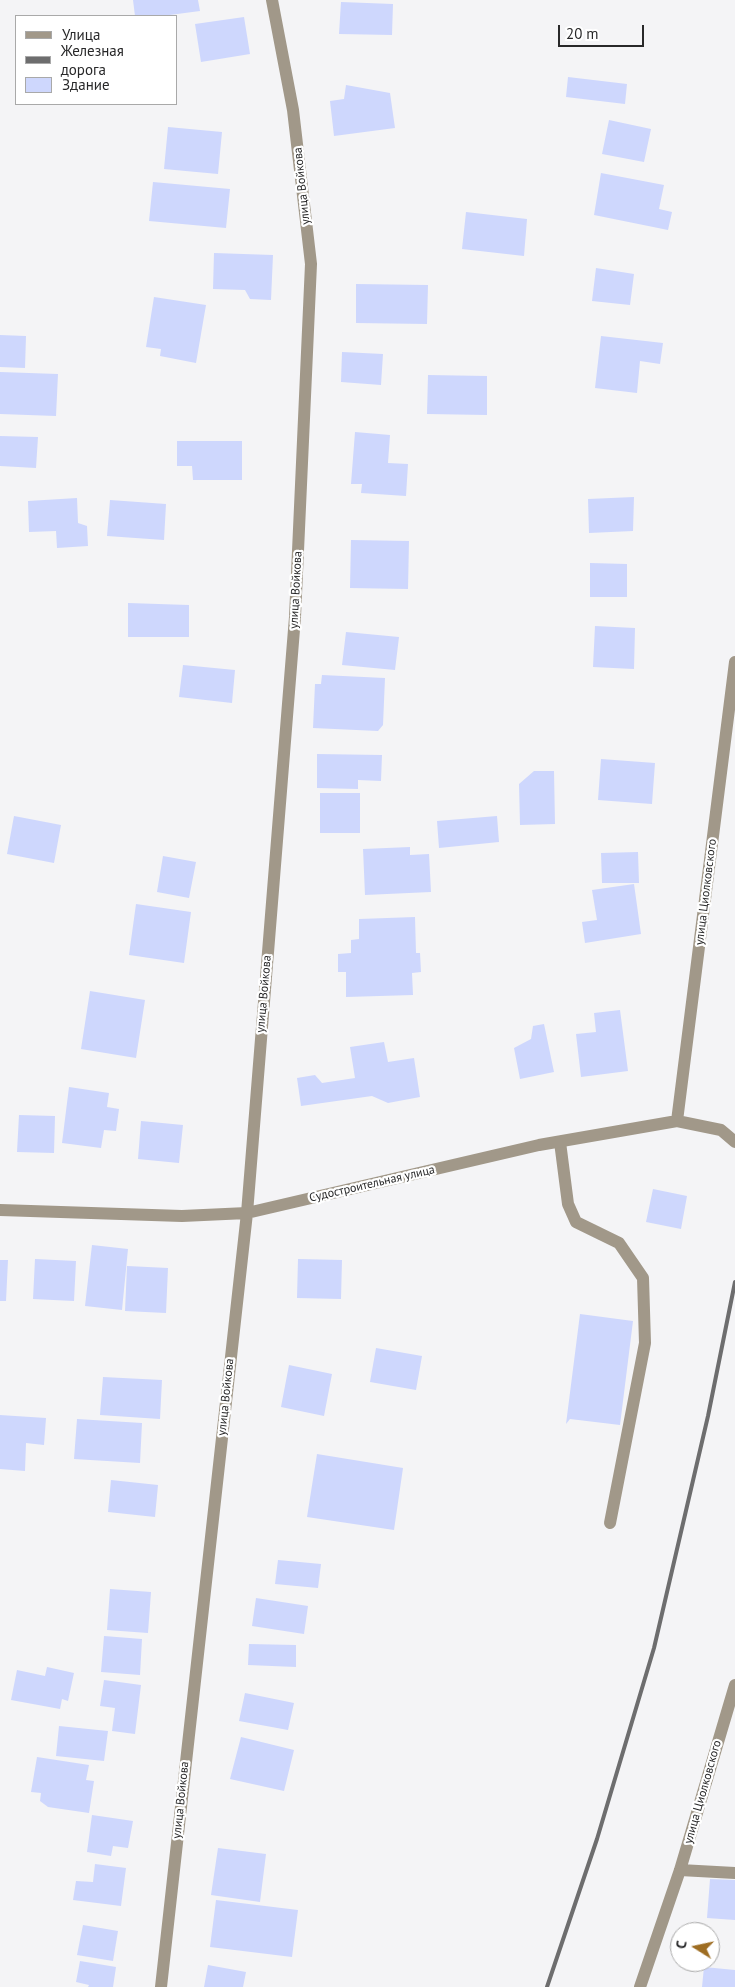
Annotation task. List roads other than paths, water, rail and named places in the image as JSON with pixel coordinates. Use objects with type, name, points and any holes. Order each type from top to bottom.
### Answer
[{"type":"street","name":"улица Войкова","points":[[161,1987],[247,1213],[295,617],[310,264],[293,110],[272,0]]},
{"type":"street","name":"улица Циолковского","points":[[677,1121],[735,662]]},
{"type":"street","name":"Судостроительная улица","points":[[0,1210],[182,1216],[247,1213],[560,1142],[677,1121],[721,1130],[735,1142]]},
{"type":"street","points":[[560,1142],[568,1204],[576,1222],[619,1243],[643,1278],[645,1343],[610,1522]]},
{"type":"street","name":"улица Циолковского","points":[[640,1987],[680,1870],[735,1685]]},
{"type":"street","points":[[680,1870],[735,1873]]},
{"type":"railway","points":[[547,1987],[597,1839],[654,1648],[708,1416],[735,1282]]}]
